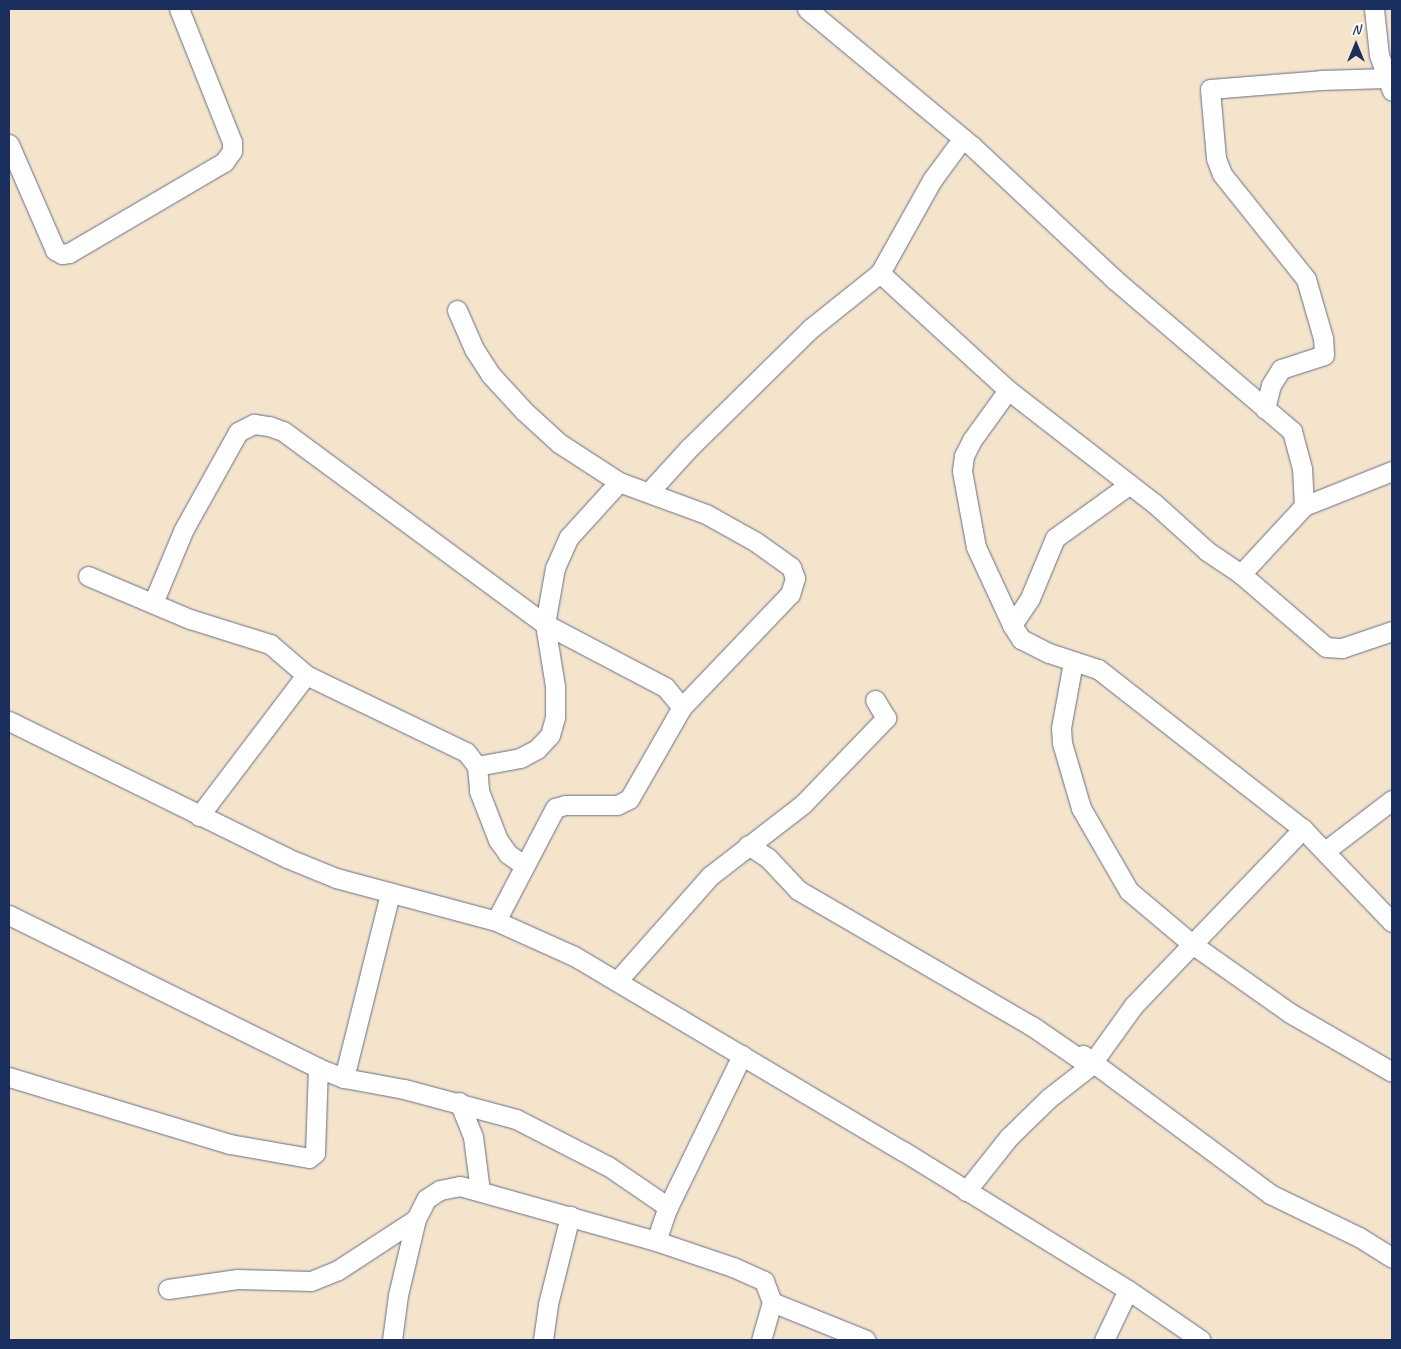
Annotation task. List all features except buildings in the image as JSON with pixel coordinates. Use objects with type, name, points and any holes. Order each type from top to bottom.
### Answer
[{"type":"street","points":[[807,9],[963,138],[1114,279],[1292,431],[1302,468],[1304,506]]},
{"type":"street","points":[[1265,409],[1271,385],[1281,369],[1324,355],[1323,338],[1306,279],[1222,174],[1216,158],[1210,89],[1321,80],[1390,84],[1379,55],[1384,26],[1374,9]]},
{"type":"street","points":[[9,144],[16,173],[55,250],[62,254],[69,253],[224,162],[232,151],[232,142],[186,11]]},
{"type":"street","points":[[649,492],[689,448],[810,329],[880,273],[932,180],[963,138]]},
{"type":"street","points":[[880,273],[1008,390],[1130,484],[1206,551],[1241,574],[1326,647],[1342,648],[1392,631]]},
{"type":"street","points":[[457,310],[485,365],[524,412],[559,443],[619,482],[706,514],[756,542],[791,567],[795,578],[790,594],[682,707],[629,799],[617,805],[565,805],[555,808],[496,921]]},
{"type":"street","points":[[1008,390],[972,440],[964,456],[962,471],[976,547],[1012,626],[1021,639],[1073,662],[1098,669],[1303,829],[1392,922]]},
{"type":"street","points":[[152,603],[184,529],[238,432],[254,424],[283,431],[545,624],[665,687],[682,707]]},
{"type":"street","points":[[1241,574],[1304,506],[1392,471]]},
{"type":"street","points":[[477,766],[520,758],[537,749],[550,735],[555,717],[555,686],[545,624],[554,568],[569,537],[619,482]]},
{"type":"street","points":[[1012,626],[1030,598],[1055,538],[1130,484]]},
{"type":"street","points":[[88,576],[152,603],[270,644],[306,675],[466,752],[477,766],[480,791],[498,840],[508,854],[524,866]]},
{"type":"street","points":[[1073,662],[1061,728],[1081,808],[1129,891],[1192,944],[1290,1013],[1392,1072]]},
{"type":"street","points":[[199,816],[306,675]]},
{"type":"street","points":[[618,980],[710,876],[803,804],[886,718],[875,700]]},
{"type":"street","points":[[9,721],[199,816],[303,865],[336,878],[496,921],[618,980],[1128,1290],[1201,1340]]},
{"type":"street","points":[[1325,851],[1392,800]]},
{"type":"street","points":[[966,1191],[1009,1137],[1087,1059],[1134,1005],[1303,829]]},
{"type":"street","points":[[748,845],[768,858],[798,890],[1087,1059],[1270,1194],[1359,1237],[1392,1258]]},
{"type":"street","points":[[344,1078],[390,893]]},
{"type":"street","points":[[9,915],[318,1068],[344,1078],[459,1102],[516,1119],[608,1166],[668,1207]]},
{"type":"street","points":[[656,1241],[668,1207],[742,1055]]},
{"type":"street","points":[[9,1077],[230,1144],[309,1158],[315,1154],[318,1068]]},
{"type":"street","points":[[459,1102],[473,1137],[480,1191]]},
{"type":"street","points":[[392,1340],[398,1295],[416,1220],[426,1199],[440,1190],[460,1186],[656,1241],[733,1267],[764,1281],[772,1302],[761,1340]]},
{"type":"street","points":[[543,1340],[548,1304],[570,1216]]},
{"type":"street","points":[[168,1289],[238,1280],[311,1281],[338,1270],[416,1220]]},
{"type":"street","points":[[1104,1340],[1128,1290]]},
{"type":"street","points":[[772,1302],[866,1340]]}]
